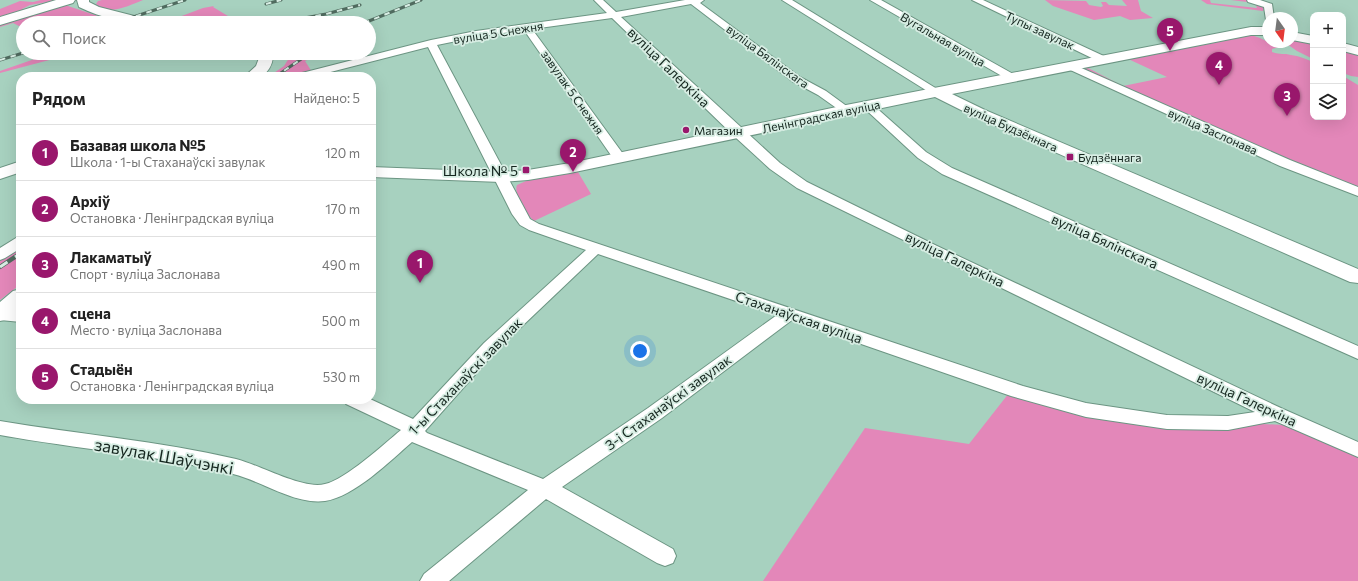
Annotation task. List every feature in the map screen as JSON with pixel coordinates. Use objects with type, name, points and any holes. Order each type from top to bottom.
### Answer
[{"type":"street","points":[[16,16],[69,0]]},
{"type":"street","points":[[83,0],[83,4],[88,8],[118,16]]},
{"type":"street","name":"вуліца Галеркіна","points":[[598,0],[738,133],[775,166],[802,185],[1276,414],[1358,450]]},
{"type":"street","name":"вуліца 5 Снежня","points":[[376,57],[431,43],[476,34],[614,14],[695,0]]},
{"type":"street","name":"вуліца Бялінскага","points":[[695,0],[796,79],[822,93],[846,110]]},
{"type":"street","name":"вуліца Будзённага","points":[[786,0],[936,92],[979,113],[1358,277]]},
{"type":"street","name":"Вугальная вуліца","points":[[874,0],[1011,78]]},
{"type":"street","name":"Тупы завулак","points":[[976,0],[1104,60]]},
{"type":"street","points":[[1251,0],[1269,6],[1269,12]]},
{"type":"street","points":[[0,21],[16,16]]},
{"type":"street","name":"завулак 5 Снежня","points":[[526,27],[620,158]]},
{"type":"street","name":"Ленінградская вуліца","points":[[376,172],[502,177],[542,173],[936,92],[1250,31],[1262,31]]},
{"type":"street","points":[[1298,37],[1310,39]]},
{"type":"street","name":"Стаханаўская вуліца","points":[[431,43],[502,177],[519,214],[524,222],[534,227],[1018,391],[1086,410],[1167,422],[1228,423],[1276,414]]},
{"type":"street","points":[[1346,48],[1358,51]]},
{"type":"street","points":[[257,72],[262,68],[266,60]]},
{"type":"street","name":"вуліца 5 Снежня","points":[[318,72],[364,60]]},
{"type":"street","name":"вуліца Заслонава","points":[[1070,66],[1271,156],[1358,192]]},
{"type":"street","name":"вуліца Бялінскага","points":[[868,106],[922,155],[947,171],[1358,353]]},
{"type":"street","points":[[0,174],[16,168]]},
{"type":"street","points":[[0,255],[16,244]]},
{"type":"street","name":"1-ы Стаханаўскі завулак","points":[[326,493],[346,485],[413,431],[490,347],[596,248]]},
{"type":"street","points":[[0,314],[16,300]]},
{"type":"street","points":[[0,314],[16,316]]},
{"type":"street","name":"3-і Стаханаўскі завулак","points":[[432,581],[545,488],[655,413],[789,314]]},
{"type":"street","points":[[364,404],[408,425],[420,438],[545,488],[665,556]]},
{"type":"street","name":"завулак Шаўчэнкі","points":[[0,428],[176,455],[237,467],[308,493],[326,493]]},
{"type":"shaded area","points":[[41,0],[59,0],[30,5],[22,9],[27,10],[0,19],[0,9],[20,1],[33,2]]},
{"type":"shaded area","points":[[143,0],[119,9],[107,10],[96,4],[98,1]]},
{"type":"shaded area","points":[[1045,0],[1086,1],[1089,5],[1101,7],[1103,6],[1101,2],[1106,2],[1109,5],[1127,6],[1122,0],[1138,0],[1141,11],[1153,18],[1130,20],[1120,16],[1094,20],[1053,6]]},
{"type":"shaded area","points":[[1201,0],[1210,0],[1211,3],[1257,8],[1255,3],[1263,6],[1264,8],[1263,11],[1207,4]]},
{"type":"shaded area","points":[[1231,0],[1246,0],[1254,3]]},
{"type":"shaded area","points":[[60,6],[68,6],[98,16],[25,16]]},
{"type":"shaded area","points":[[214,6],[213,7],[228,16],[182,16],[203,8]]},
{"type":"shaded area","points":[[16,18],[16,24],[13,23],[0,27],[0,23]]},
{"type":"shaded area","points":[[1251,35],[1260,38],[1262,39],[1262,48],[1276,48],[1272,49],[1272,52],[1297,56],[1310,61],[1310,120],[1346,120],[1346,78],[1358,85],[1358,189],[1288,161],[1083,69],[1088,68],[1123,86],[1167,77],[1126,58]]},
{"type":"shaded area","points":[[1298,38],[1310,41],[1310,58],[1293,48],[1298,48]]},
{"type":"shaded area","points":[[1346,50],[1358,52],[1358,77],[1346,74]]},
{"type":"shaded area","points":[[32,60],[49,60],[0,73],[0,71]]},
{"type":"shaded area","points":[[288,60],[307,60],[305,61],[312,72],[275,72],[284,66]]},
{"type":"shaded area","points":[[578,172],[591,194],[534,221],[524,209],[519,199],[516,189],[517,185],[526,181]]},
{"type":"shaded area","points":[[16,248],[16,288],[0,300],[0,259]]},
{"type":"shaded area","points":[[1009,393],[1086,416],[1284,425],[1358,455],[1358,581],[763,581],[865,428],[969,444]]},
{"type":"railway","points":[[136,16],[185,0]]},
{"type":"railway","points":[[266,4],[281,0]]},
{"type":"railway","points":[[376,18],[421,0]]},
{"type":"railway","points":[[315,16],[360,5]]},
{"type":"railway","points":[[0,60],[16,55]]},
{"type":"railway","points":[[282,72],[300,60]]},
{"type":"railway","points":[[0,267],[16,256]]},
{"type":"place","name":"Стадыён","points":[[1170,51]]},
{"type":"place","name":"сцена","points":[[1219,85]]},
{"type":"place","name":"Лакаматыў","points":[[1287,116]]},
{"type":"place","name":"Магазин","points":[[686,130]]},
{"type":"place","name":"Будзённага","points":[[1070,157]]},
{"type":"place","name":"Школа № 5","points":[[526,170]]},
{"type":"place","name":"Архіў","points":[[573,172]]},
{"type":"place","name":"Базавая школа №5","points":[[420,283]]}]
